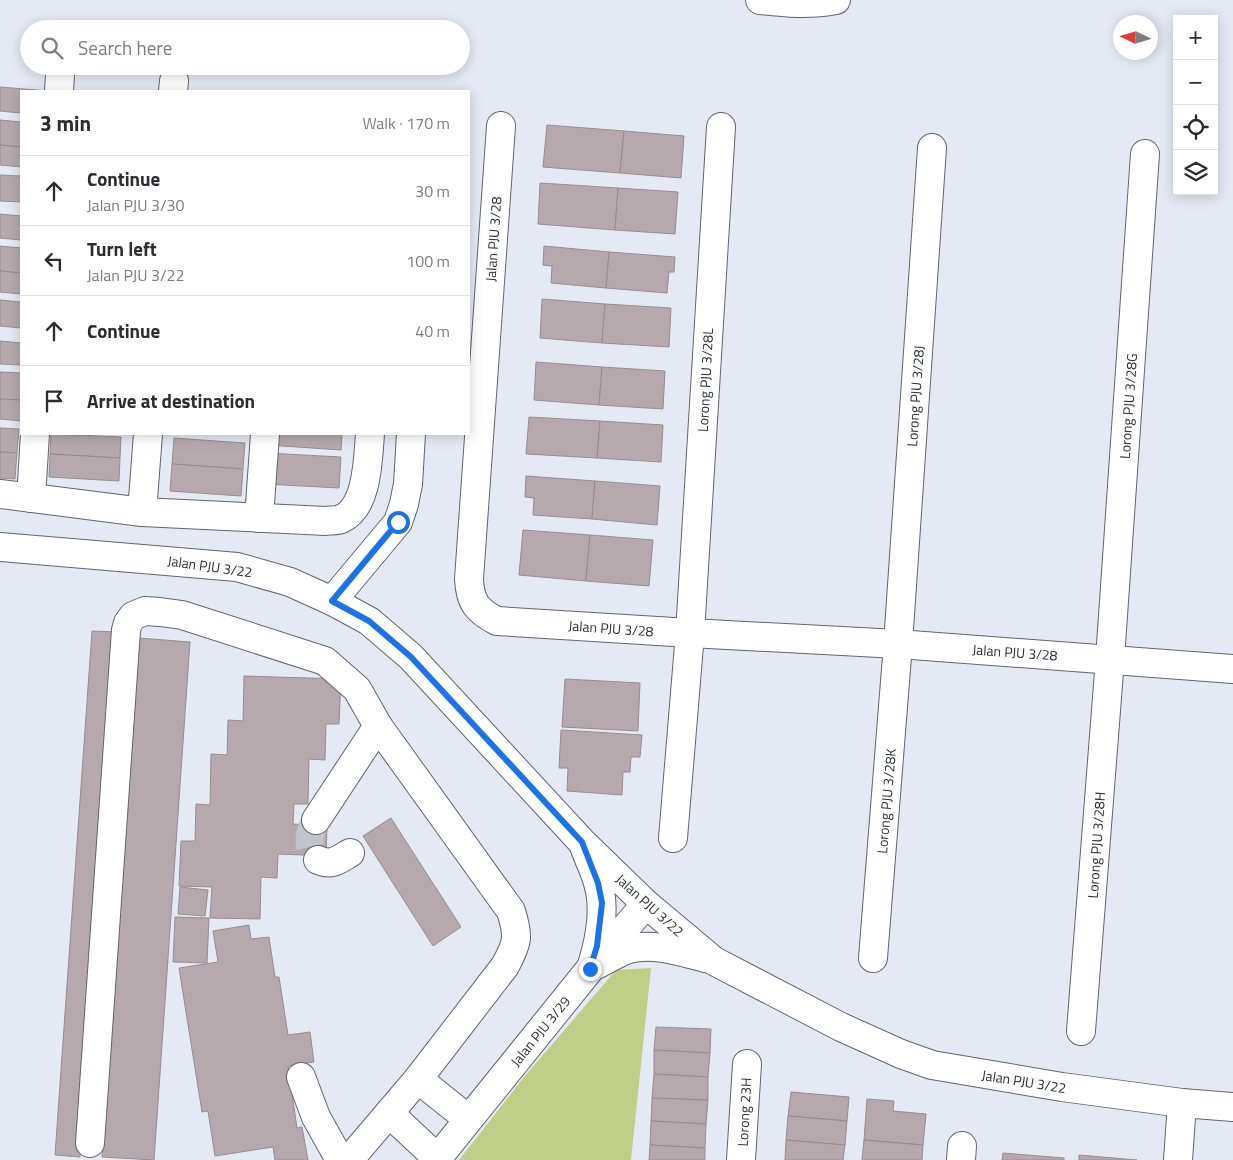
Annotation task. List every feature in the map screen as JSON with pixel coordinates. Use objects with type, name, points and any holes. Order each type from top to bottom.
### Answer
[{"type":"street","points":[[760,0],[793,4],[823,3],[836,0]]},
{"type":"street","name":"Jalan PJU 3/28","points":[[501,126],[470,592],[475,605],[485,615],[497,621],[898,644],[1233,669]]},
{"type":"street","name":"Lorong PJU 3/28L","points":[[673,838],[690,633],[720,127]]},
{"type":"street","name":"Lorong PJU 3/28J","points":[[898,644],[932,148]]},
{"type":"street","name":"Lorong PJU 3/28G","points":[[1110,659],[1145,154]]},
{"type":"street","points":[[31,498],[35,435]]},
{"type":"street","points":[[142,512],[148,435]]},
{"type":"street","points":[[259,518],[264,435]]},
{"type":"street","points":[[0,494],[142,512],[326,521],[342,519],[355,508],[362,492],[367,474],[370,435]]},
{"type":"street","points":[[332,601],[398,522],[408,484],[411,435]]},
{"type":"street","name":"Jalan PJU 3/22","points":[[0,547],[238,567],[290,582],[332,601],[369,621],[411,657],[582,842],[646,904],[714,961],[841,1027],[901,1054],[932,1065],[1052,1086],[1182,1103],[1233,1107]]},
{"type":"street","points":[[90,1143],[126,630],[133,616],[145,611],[182,615],[326,661],[357,689],[378,726],[511,911],[517,930],[514,949],[505,966],[418,1079],[349,1160]]},
{"type":"street","name":"Lorong PJU 3/28K","points":[[874,958],[898,644]]},
{"type":"street","name":"Lorong PJU 3/28H","points":[[1081,1031],[1110,659]]},
{"type":"street","points":[[316,820],[378,726]]},
{"type":"street","points":[[582,842],[598,883],[602,903],[597,946],[590,969]]},
{"type":"street","points":[[318,860],[327,864],[335,862],[350,853]]},
{"type":"street","name":"Jalan PJU 3/29","points":[[436,1159],[590,969],[646,904]]},
{"type":"street","points":[[590,969],[624,951],[646,948],[668,948],[714,961]]},
{"type":"street","name":"Lorong 23H","points":[[741,1160],[747,1064]]},
{"type":"street","points":[[301,1077],[316,1117],[340,1160]]},
{"type":"street","points":[[418,1079],[468,1120]]},
{"type":"street","points":[[1178,1160],[1182,1103]]},
{"type":"street","points":[[389,1113],[436,1159]]},
{"type":"green space","points":[[651,968],[631,1160],[459,1160],[524,1077],[616,970]]},
{"type":"building","points":[[0,87],[36,90],[20,90],[20,113],[0,111]]},
{"type":"building","points":[[0,120],[20,122],[20,147],[0,145]]},
{"type":"building","points":[[547,125],[624,131],[620,173],[543,167]]},
{"type":"building","points":[[624,131],[684,136],[681,178],[620,173]]},
{"type":"building","points":[[0,145],[20,147],[20,167],[0,165]]},
{"type":"building","points":[[0,175],[20,176],[20,202],[0,201]]},
{"type":"building","points":[[540,183],[618,188],[615,230],[538,224]]},
{"type":"building","points":[[618,188],[678,192],[675,234],[615,230]]},
{"type":"building","points":[[0,214],[20,216],[20,240],[0,238]]},
{"type":"building","points":[[0,246],[20,248],[20,273],[0,271]]},
{"type":"building","points":[[544,246],[609,252],[606,288],[551,283],[552,266],[543,265]]},
{"type":"building","points":[[609,252],[675,257],[674,272],[669,272],[667,293],[606,288]]},
{"type":"building","points":[[0,271],[20,273],[20,294],[0,292]]},
{"type":"building","points":[[542,299],[605,304],[602,343],[540,338]]},
{"type":"building","points":[[0,300],[20,302],[20,328],[0,326]]},
{"type":"building","points":[[605,304],[671,308],[669,347],[602,343]]},
{"type":"building","points":[[0,341],[20,343],[20,365],[0,364]]},
{"type":"building","points":[[536,362],[602,367],[599,405],[534,400]]},
{"type":"building","points":[[602,367],[665,371],[663,409],[599,405]]},
{"type":"building","points":[[0,372],[20,373],[20,400],[0,399]]},
{"type":"building","points":[[0,399],[20,400],[20,421],[0,419]]},
{"type":"building","points":[[529,417],[600,421],[597,458],[526,454]]},
{"type":"building","points":[[600,421],[663,425],[661,462],[597,458]]},
{"type":"building","points":[[0,428],[19,429],[17,453],[0,452]]},
{"type":"building","points":[[51,435],[121,437],[120,458],[50,454]]},
{"type":"building","points":[[269,435],[342,435],[341,450],[268,445]]},
{"type":"building","points":[[174,438],[245,443],[243,469],[172,464]]},
{"type":"building","points":[[0,452],[17,453],[15,479],[0,478]]},
{"type":"building","points":[[267,453],[341,457],[339,488],[265,484]]},
{"type":"building","points":[[50,454],[120,458],[119,481],[49,477]]},
{"type":"building","points":[[172,464],[243,469],[241,496],[170,491]]},
{"type":"building","points":[[526,476],[595,481],[592,519],[533,515],[534,498],[525,497]]},
{"type":"building","points":[[595,481],[660,486],[657,525],[592,519]]},
{"type":"building","points":[[523,530],[590,535],[586,581],[519,575]]},
{"type":"building","points":[[590,535],[653,540],[649,586],[586,581]]},
{"type":"building","points":[[92,631],[116,632],[80,1157],[55,1155]]},
{"type":"building","points":[[139,638],[190,642],[154,1160],[102,1157]]},
{"type":"building","points":[[244,676],[341,679],[339,724],[326,724],[325,760],[309,759],[308,804],[294,804],[293,824],[327,826],[326,856],[278,854],[277,878],[261,877],[260,919],[210,918],[212,887],[179,886],[181,841],[195,841],[196,804],[210,805],[211,754],[227,755],[228,720],[243,721]]},
{"type":"building","points":[[565,679],[640,683],[638,731],[562,727]]},
{"type":"building","points":[[561,730],[642,735],[640,757],[631,757],[630,772],[623,772],[622,795],[567,791],[568,768],[559,768]]},
{"type":"building","points":[[391,818],[461,927],[433,946],[363,836]]},
{"type":"building","points":[[180,887],[208,890],[205,916],[178,914]]},
{"type":"building","points":[[175,917],[209,918],[207,963],[173,962]]},
{"type":"building","points":[[249,925],[251,939],[269,937],[275,977],[279,977],[288,1035],[310,1032],[314,1062],[288,1066],[297,1128],[302,1127],[308,1160],[275,1160],[273,1147],[215,1156],[208,1111],[202,1112],[179,968],[218,962],[213,931]]},
{"type":"building","points":[[656,1027],[711,1029],[710,1053],[654,1050]]},
{"type":"building","points":[[654,1050],[710,1053],[708,1077],[654,1074]]},
{"type":"building","points":[[654,1074],[708,1077],[708,1100],[652,1098]]},
{"type":"building","points":[[791,1092],[849,1097],[847,1121],[788,1116]]},
{"type":"building","points":[[652,1098],[708,1100],[706,1124],[651,1121]]},
{"type":"building","points":[[867,1099],[894,1101],[893,1111],[926,1114],[923,1145],[864,1140]]},
{"type":"building","points":[[788,1116],[847,1121],[845,1145],[786,1140]]},
{"type":"building","points":[[651,1121],[706,1124],[705,1148],[650,1145]]},
{"type":"building","points":[[786,1140],[845,1145],[843,1160],[785,1160]]},
{"type":"building","points":[[864,1140],[923,1145],[922,1160],[862,1160]]},
{"type":"building","points":[[650,1145],[705,1148],[705,1160],[649,1160]]},
{"type":"building","points":[[1003,1153],[1064,1158],[1064,1160],[1002,1160]]},
{"type":"building","points":[[1079,1155],[1137,1160],[1079,1160]]},
{"type":"tunnel","points":[[316,820],[311,830],[310,846],[318,860]]},
{"type":"route","points":[[398,522],[332,601],[369,621],[411,657],[582,842],[598,883],[602,903],[597,946],[590,969]]}]
